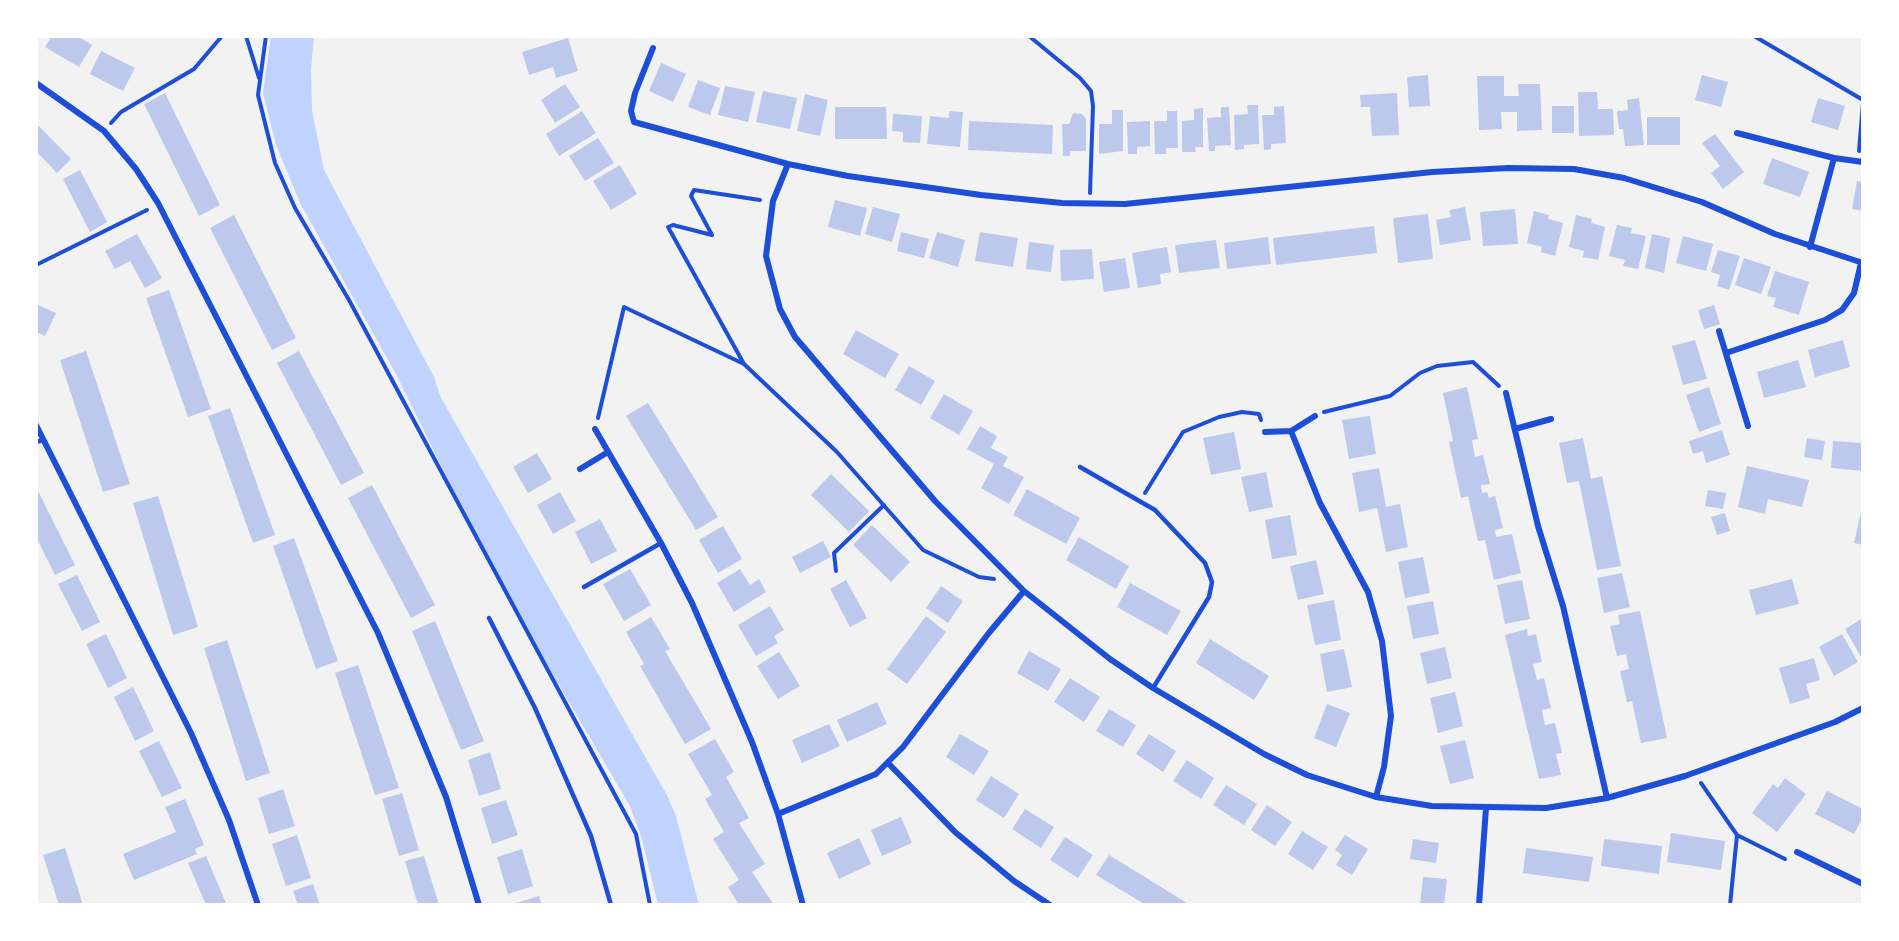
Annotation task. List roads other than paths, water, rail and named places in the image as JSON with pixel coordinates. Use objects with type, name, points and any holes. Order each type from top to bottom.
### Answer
[{"type":"street","points":[[653,48],[634,93],[631,111],[634,122],[788,164],[926,188],[1062,203],[1125,204],[1432,172],[1508,168],[1574,169],[1624,178],[1702,202],[1810,247],[1862,263],[1854,293],[1842,310],[1825,320],[1726,353]]},
{"type":"street","points":[[36,83],[104,131],[136,169],[158,203],[378,633],[446,797],[479,905]]},
{"type":"street","points":[[1737,132],[1834,158],[1861,161]]},
{"type":"street","points":[[1810,247],[1834,158]]},
{"type":"street","points":[[788,164],[773,201],[766,256],[780,309],[795,337],[935,501],[1024,591],[1110,658],[1153,688],[1219,729],[1307,775],[1376,797],[1432,806],[1546,808],[1607,798],[1694,772],[1824,726],[1863,708]]},
{"type":"street","points":[[1719,331],[1748,426]]},
{"type":"street","points":[[1506,393],[1538,526],[1563,606],[1607,798]]},
{"type":"street","points":[[1265,432],[1291,431],[1315,416]]},
{"type":"street","points":[[1515,429],[1551,419]]},
{"type":"street","points":[[36,425],[191,733],[229,820],[258,905]]},
{"type":"street","points":[[595,429],[661,543],[692,603],[752,742],[778,814],[803,905]]},
{"type":"street","points":[[1291,431],[1320,503],[1368,592],[1382,641],[1391,716],[1384,767],[1376,797]]},
{"type":"street","points":[[580,469],[608,452]]},
{"type":"street","points":[[778,814],[876,774],[903,747],[988,634],[1024,591]]},
{"type":"street","points":[[888,763],[955,832],[1014,881],[1050,905]]},
{"type":"street","points":[[1479,905],[1486,808]]},
{"type":"street","points":[[1797,852],[1863,884]]},
{"type":"lane","points":[[36,442],[43,440]]},
{"type":"lane","points":[[1080,467],[1155,510],[1205,563],[1212,582],[1209,597],[1153,688]]},
{"type":"lane","points":[[584,586],[661,543]]},
{"type":"lane","points":[[489,618],[536,708],[591,836],[611,905]]},
{"type":"water","points":[[271,36],[314,36],[311,70],[312,111],[324,170],[434,377],[441,398],[668,797],[676,816],[699,905],[658,905],[642,839],[630,806],[497,579],[396,374],[301,205],[276,145],[263,93]]}]
